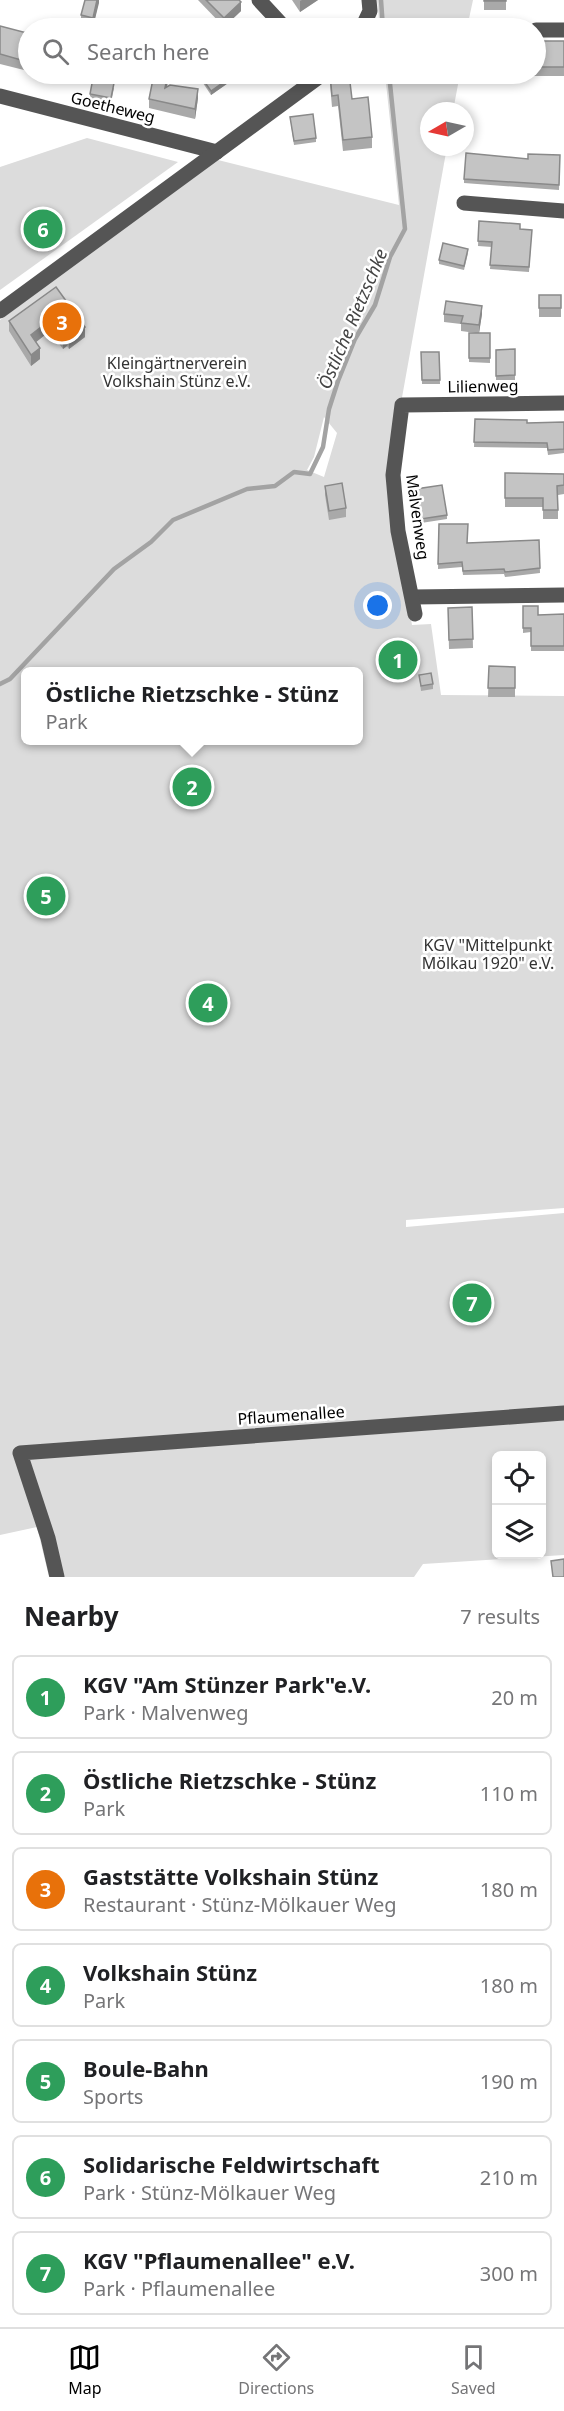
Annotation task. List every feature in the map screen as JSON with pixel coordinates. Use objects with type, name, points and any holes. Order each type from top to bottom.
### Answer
[{"type":"street","points":[[259,0],[276,18]]},
{"type":"street","points":[[367,18],[370,11],[369,0]]},
{"type":"street","points":[[546,30],[564,30]]},
{"type":"street","points":[[0,311],[309,84]]},
{"type":"street","name":"Goetheweg","points":[[0,96],[217,152]]},
{"type":"street","points":[[464,203],[564,211]]},
{"type":"street","name":"Lilienweg","points":[[402,405],[564,403]]},
{"type":"street","name":"Malvenweg","points":[[402,405],[393,475],[398,531],[415,614]]},
{"type":"street","points":[[413,597],[564,595]]},
{"type":"street","name":"Pflaumenallee","points":[[57,1577],[48,1538],[20,1453],[564,1413]]},
{"type":"green space","points":[[377,0],[473,0],[469,18],[379,18]]},
{"type":"green space","points":[[386,84],[458,84],[455,102],[420,102],[420,156],[445,156],[387,481],[412,625],[431,624],[441,695],[564,696],[564,1208],[406,1220],[406,1227],[564,1213],[564,1555],[546,1556],[546,1451],[492,1451],[492,1559],[501,1559],[423,1564],[414,1577],[49,1577],[37,1527],[0,1535],[0,320],[214,159],[399,205]],"holes":[[[324,417],[337,433],[324,477],[307,470],[314,457]]]},
{"type":"green space","points":[[87,138],[178,162],[0,290],[0,167]]},
{"type":"building","points":[[85,0],[97,0],[93,18],[81,15]]},
{"type":"building","points":[[206,0],[239,0],[241,2],[224,18]]},
{"type":"building","points":[[0,26],[18,31],[18,59],[0,54]]},
{"type":"building","points":[[546,41],[564,41],[564,67],[546,67]]},
{"type":"building","points":[[92,84],[114,84],[111,98],[90,94]]},
{"type":"building","points":[[152,84],[166,84],[165,88],[170,85],[198,89],[195,109],[149,99]]},
{"type":"building","points":[[206,84],[221,84],[211,91]]},
{"type":"building","points":[[331,84],[350,84],[352,99],[368,97],[372,137],[343,140],[338,95],[332,96]]},
{"type":"building","points":[[313,114],[316,138],[294,141],[290,117]]},
{"type":"building","points":[[474,154],[528,159],[528,154],[560,155],[559,185],[464,179],[466,156],[474,156]]},
{"type":"building","points":[[479,221],[520,224],[520,229],[532,230],[529,267],[490,265],[492,242],[478,241]]},
{"type":"building","points":[[443,243],[468,249],[464,266],[439,260]]},
{"type":"building","points":[[56,287],[85,327],[69,338],[67,335],[63,338],[50,320],[31,335],[40,348],[31,355],[9,321]]},
{"type":"building","points":[[539,295],[561,295],[561,308],[539,308]]},
{"type":"building","points":[[446,301],[482,306],[479,325],[461,323],[463,316],[444,314]]},
{"type":"building","points":[[469,333],[490,333],[490,358],[469,358]]},
{"type":"building","points":[[515,349],[515,375],[496,376],[496,350]]},
{"type":"building","points":[[421,352],[439,352],[440,380],[422,380]]},
{"type":"building","points":[[475,419],[527,420],[527,423],[564,422],[564,449],[548,450],[547,443],[474,442]]},
{"type":"building","points":[[505,473],[564,474],[564,485],[557,486],[558,510],[543,510],[543,498],[505,498]]},
{"type":"building","points":[[342,483],[346,508],[329,511],[325,486]]},
{"type":"building","points":[[442,485],[447,515],[421,519],[416,489]]},
{"type":"building","points":[[439,524],[468,524],[467,543],[539,540],[540,568],[505,572],[504,569],[463,571],[462,562],[438,564]]},
{"type":"building","points":[[523,606],[538,606],[538,615],[564,614],[564,646],[531,646],[531,628],[523,628]]},
{"type":"building","points":[[472,607],[473,639],[449,640],[448,608]]},
{"type":"building","points":[[489,666],[515,667],[515,688],[488,688]]},
{"type":"building","points":[[431,673],[433,684],[421,686],[419,675]]},
{"type":"building","points":[[564,1559],[564,1577],[553,1577],[551,1561]]},
{"type":"waterway","name":"Östliche Rietzschke","points":[[381,0],[382,18]]},
{"type":"waterway","name":"Östliche Rietzschke","points":[[21,667],[114,569],[151,542],[173,520],[247,489],[275,486],[294,472],[310,474],[323,447],[329,409],[338,381],[355,339],[375,305],[390,257],[405,229],[390,84]]},
{"type":"waterway","name":"Östliche Rietzschke","points":[[0,684],[10,679],[21,667]]},
{"type":"place","name":"Solidarische Feldwirtschaft","points":[[43,229]]},
{"type":"place","name":"Gaststätte Volkshain Stünz","points":[[62,322]]},
{"type":"place","name":"KGV \"Am Stünzer Park\"e.V.","points":[[398,660]]},
{"type":"place","name":"Östliche Rietzschke - Stünz","points":[[192,787]]},
{"type":"place","name":"Boule-Bahn","points":[[46,896]]},
{"type":"place","name":"Volkshain Stünz","points":[[208,1003]]},
{"type":"place","name":"KGV \"Pflaumenallee\" e.V.","points":[[472,1303]]},
{"type":"park label","name":"Kleingärtnerverein Volkshain Stünz e.V.","points":[[177,372]]},
{"type":"park label","name":"KGV \"Mittelpunkt Mölkau 1920\" e.V.","points":[[488,954]]}]
